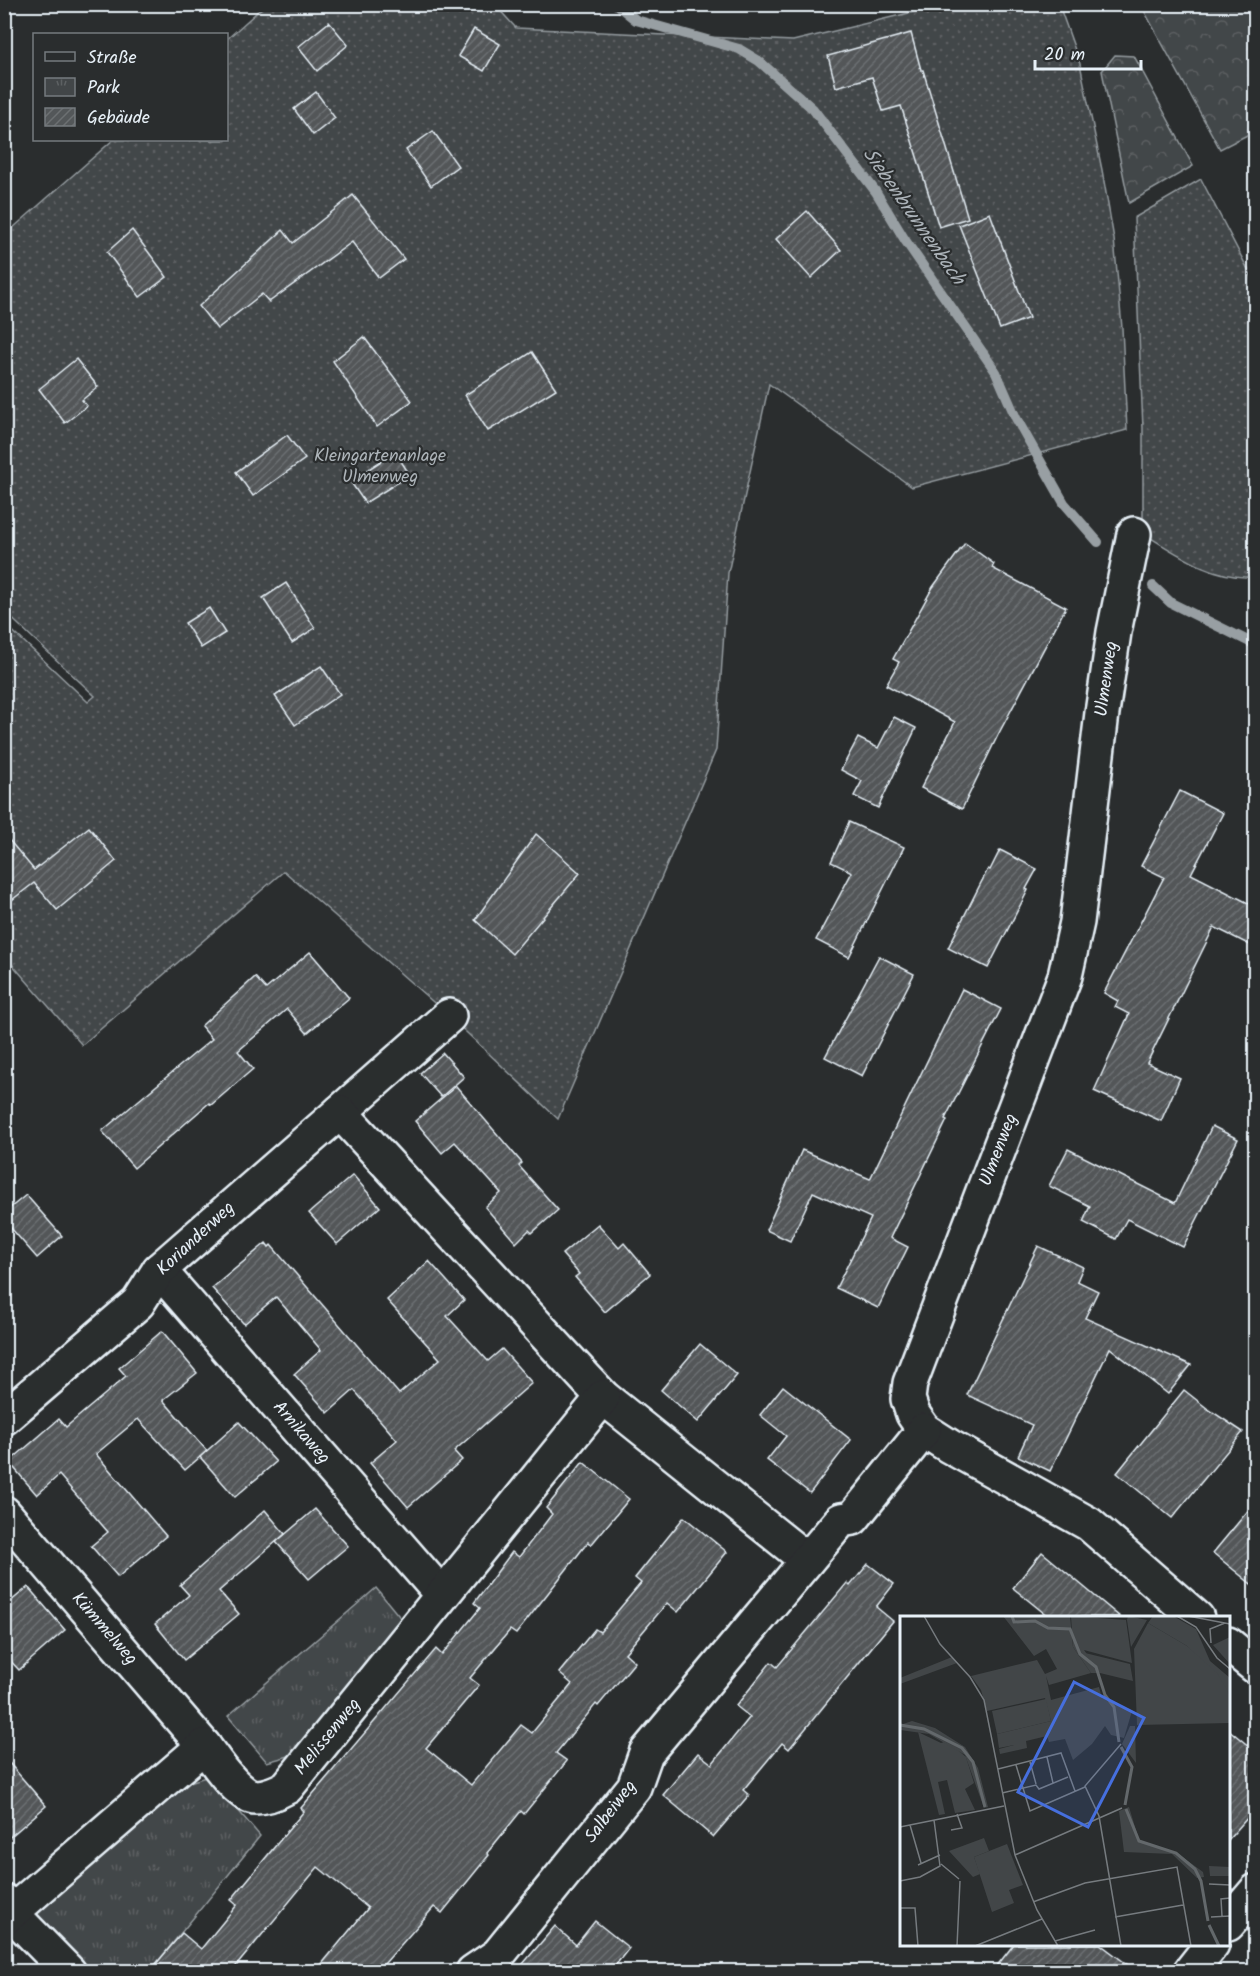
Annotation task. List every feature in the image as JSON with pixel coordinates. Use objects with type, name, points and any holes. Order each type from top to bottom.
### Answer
[{"type":"street","name":"Ulmenweg","points":[[1134,534],[1102,713],[1077,922],[1065,976],[910,1383],[908,1398],[913,1414],[924,1430],[1089,1524],[1196,1616]]},
{"type":"street","name":"Korianderweg","points":[[4,1418],[138,1304],[159,1270],[449,1016]]},
{"type":"street","points":[[340,1112],[603,1397],[807,1560]]},
{"type":"street","name":"Arnikaweg","points":[[159,1270],[442,1595]]},
{"type":"street","name":"Melissenweg","points":[[204,1746],[240,1790],[254,1798],[273,1794],[287,1787],[603,1397]]},
{"type":"street","name":"Salbeiweg","points":[[474,1971],[498,1955],[634,1787],[646,1753],[841,1520],[853,1518],[924,1430]]},
{"type":"street","name":"Kümmelweg","points":[[4,1513],[204,1746]]},
{"type":"street","points":[[1230,1646],[1256,1667]]},
{"type":"street","points":[[69,1971],[7,1911],[204,1746]]},
{"type":"street","points":[[1230,1922],[1256,1891]]},
{"type":"street","points":[[1190,1971],[1210,1946]]},
{"type":"green space","name":"Kleingartenanlage Ulmenweg","points":[[265,5],[495,5],[516,28],[793,41],[942,5],[1059,5],[1080,64],[1114,239],[1122,328],[1127,430],[912,487],[769,384],[728,573],[716,750],[558,1119],[449,1016],[284,871],[82,1045],[11,963],[5,968],[4,623],[88,702],[95,696],[5,612],[5,235],[112,141],[228,141],[228,38]]},
{"type":"green space","points":[[1141,5],[1255,5],[1255,131],[1220,149]]},
{"type":"green space","points":[[1115,55],[1134,56],[1193,166],[1129,203],[1102,71]]},
{"type":"green space","points":[[1201,179],[1255,283],[1255,577],[1240,577],[1211,570],[1183,557],[1143,533],[1143,428],[1134,218]]},
{"type":"green space","points":[[376,1588],[403,1621],[296,1754],[267,1762],[228,1716]]},
{"type":"green space","points":[[209,1776],[260,1836],[150,1971],[78,1971],[36,1917],[40,1901],[170,1788]]},
{"type":"building","points":[[329,22],[348,45],[317,71],[298,47]]},
{"type":"building","points":[[474,29],[500,44],[484,71],[458,56]]},
{"type":"building","points":[[911,33],[968,218],[939,227],[901,106],[883,111],[872,77],[836,87],[828,56]]},
{"type":"building","points":[[316,92],[335,118],[313,135],[294,109]]},
{"type":"building","points":[[433,131],[458,166],[431,186],[406,150]]},
{"type":"building","points":[[353,195],[404,259],[379,278],[352,242],[269,302],[262,294],[217,329],[199,306],[283,230],[293,243]]},
{"type":"building","points":[[807,211],[841,250],[811,278],[776,239]]},
{"type":"building","points":[[990,213],[1029,318],[1000,329],[959,225]]},
{"type":"building","points":[[132,230],[167,277],[140,297],[107,252]]},
{"type":"building","points":[[364,337],[412,401],[377,427],[333,361]]},
{"type":"building","points":[[532,352],[556,389],[488,431],[465,395]]},
{"type":"building","points":[[76,359],[98,387],[82,400],[87,406],[65,423],[39,389]]},
{"type":"building","points":[[287,435],[305,459],[253,496],[236,472]]},
{"type":"building","points":[[395,452],[410,475],[365,503],[350,481]]},
{"type":"building","points":[[965,543],[994,564],[992,568],[1066,607],[999,733],[962,809],[921,788],[955,722],[886,685],[899,662],[893,659],[933,587]]},
{"type":"building","points":[[286,583],[315,628],[292,643],[263,598]]},
{"type":"building","points":[[209,608],[225,633],[201,648],[185,623]]},
{"type":"building","points":[[321,666],[340,694],[295,725],[275,696]]},
{"type":"building","points":[[894,717],[916,728],[878,808],[854,796],[862,781],[841,770],[858,738],[878,748]]},
{"type":"building","points":[[1180,791],[1223,813],[1191,874],[1256,907],[1256,948],[1214,927],[1147,1063],[1180,1078],[1161,1121],[1094,1091],[1129,1014],[1115,1007],[1118,1001],[1104,993],[1164,877],[1141,866]]},
{"type":"building","points":[[849,822],[904,847],[849,957],[816,940],[852,872],[831,862]]},
{"type":"building","points":[[89,827],[116,861],[57,910],[34,883],[4,906],[4,834],[34,870]]},
{"type":"building","points":[[536,834],[580,873],[512,954],[475,920]]},
{"type":"building","points":[[1000,850],[1037,869],[988,968],[948,948]]},
{"type":"building","points":[[310,952],[349,998],[307,1033],[287,1009],[238,1051],[253,1069],[211,1105],[209,1103],[134,1168],[102,1131],[212,1039],[201,1026],[255,977],[266,989]]},
{"type":"building","points":[[879,956],[914,974],[862,1076],[825,1057]]},
{"type":"building","points":[[962,989],[1001,1009],[945,1119],[947,1120],[890,1238],[908,1247],[878,1308],[836,1288],[871,1218],[813,1192],[790,1241],[766,1230],[802,1150],[870,1179]]},
{"type":"building","points":[[443,1053],[464,1077],[441,1097],[420,1073]]},
{"type":"building","points":[[456,1086],[522,1163],[519,1166],[558,1210],[532,1233],[529,1230],[516,1243],[485,1207],[501,1193],[455,1142],[442,1153],[415,1121]]},
{"type":"building","points":[[1212,1126],[1238,1139],[1183,1247],[1127,1219],[1116,1239],[1083,1222],[1090,1206],[1049,1186],[1068,1149],[1175,1203]]},
{"type":"building","points":[[353,1175],[380,1207],[337,1244],[309,1213]]},
{"type":"building","points":[[26,1195],[62,1236],[37,1258],[4,1220],[4,1213]]},
{"type":"building","points":[[598,1224],[619,1248],[624,1243],[650,1274],[605,1312],[575,1277],[579,1274],[562,1254]]},
{"type":"building","points":[[266,1243],[269,1247],[271,1245],[399,1394],[440,1359],[387,1300],[429,1261],[464,1300],[447,1316],[488,1361],[502,1349],[532,1383],[454,1451],[462,1460],[408,1507],[370,1463],[397,1440],[354,1390],[328,1413],[294,1374],[321,1350],[276,1297],[244,1324],[212,1288]]},
{"type":"building","points":[[1038,1246],[1083,1267],[1077,1281],[1098,1291],[1085,1318],[1191,1365],[1168,1394],[1110,1348],[1050,1471],[1018,1456],[1032,1425],[967,1395]]},
{"type":"building","points":[[162,1331],[197,1373],[163,1400],[207,1451],[185,1470],[138,1419],[96,1454],[166,1536],[118,1577],[91,1546],[108,1532],[59,1475],[37,1495],[9,1462],[59,1419],[66,1427],[104,1395],[126,1376],[119,1368]]},
{"type":"building","points":[[700,1344],[737,1375],[698,1422],[661,1390]]},
{"type":"building","points":[[783,1386],[851,1440],[810,1493],[767,1460],[786,1436],[760,1415]]},
{"type":"building","points":[[1184,1390],[1243,1432],[1172,1518],[1117,1473]]},
{"type":"building","points":[[239,1422],[276,1462],[235,1497],[200,1457]]},
{"type":"building","points":[[583,1462],[629,1499],[591,1545],[588,1542],[516,1634],[510,1630],[470,1678],[479,1685],[426,1748],[471,1785],[521,1725],[532,1733],[572,1684],[559,1673],[595,1629],[600,1632],[641,1583],[635,1578],[684,1517],[727,1552],[678,1612],[667,1603],[625,1653],[635,1662],[598,1706],[596,1704],[556,1753],[567,1761],[524,1814],[521,1811],[442,1913],[434,1907],[378,1971],[316,1971],[368,1908],[318,1867],[232,1971],[150,1971],[182,1933],[201,1949],[237,1905],[231,1900],[304,1811],[301,1808],[436,1649],[442,1655],[480,1608],[474,1603],[512,1552],[519,1557],[552,1514],[546,1508]]},
{"type":"building","points":[[1256,1501],[1256,1588],[1213,1553]]},
{"type":"building","points":[[315,1509],[348,1546],[309,1579],[276,1542]]},
{"type":"building","points":[[265,1510],[285,1534],[219,1591],[239,1614],[184,1660],[155,1624],[189,1595],[180,1585]]},
{"type":"building","points":[[1042,1552],[1119,1616],[1048,1616],[1013,1588]]},
{"type":"building","points":[[868,1564],[894,1584],[876,1607],[893,1621],[789,1749],[782,1743],[743,1790],[749,1795],[713,1837],[663,1795],[698,1753],[712,1764],[750,1717],[736,1706],[771,1662],[777,1667],[847,1583],[850,1586]]},
{"type":"building","points":[[28,1587],[65,1630],[19,1670],[4,1654],[4,1607]]},
{"type":"building","points":[[1230,1731],[1256,1752],[1256,1808],[1230,1838]]},
{"type":"building","points":[[4,1757],[46,1806],[4,1842]]},
{"type":"building","points":[[595,1921],[629,1948],[611,1971],[517,1971],[555,1926],[576,1945]]},
{"type":"building","points":[[1012,1946],[1103,1946],[1136,1971],[993,1971]]},
{"type":"waterway","name":"Siebenbrunnenbach","points":[[616,4],[636,20],[739,49],[759,61],[813,109],[876,192],[905,240],[996,372],[1016,418],[1064,503],[1098,542]]},
{"type":"waterway","name":"Siebenbrunnenbach","points":[[1153,586],[1171,603],[1256,645]]}]
